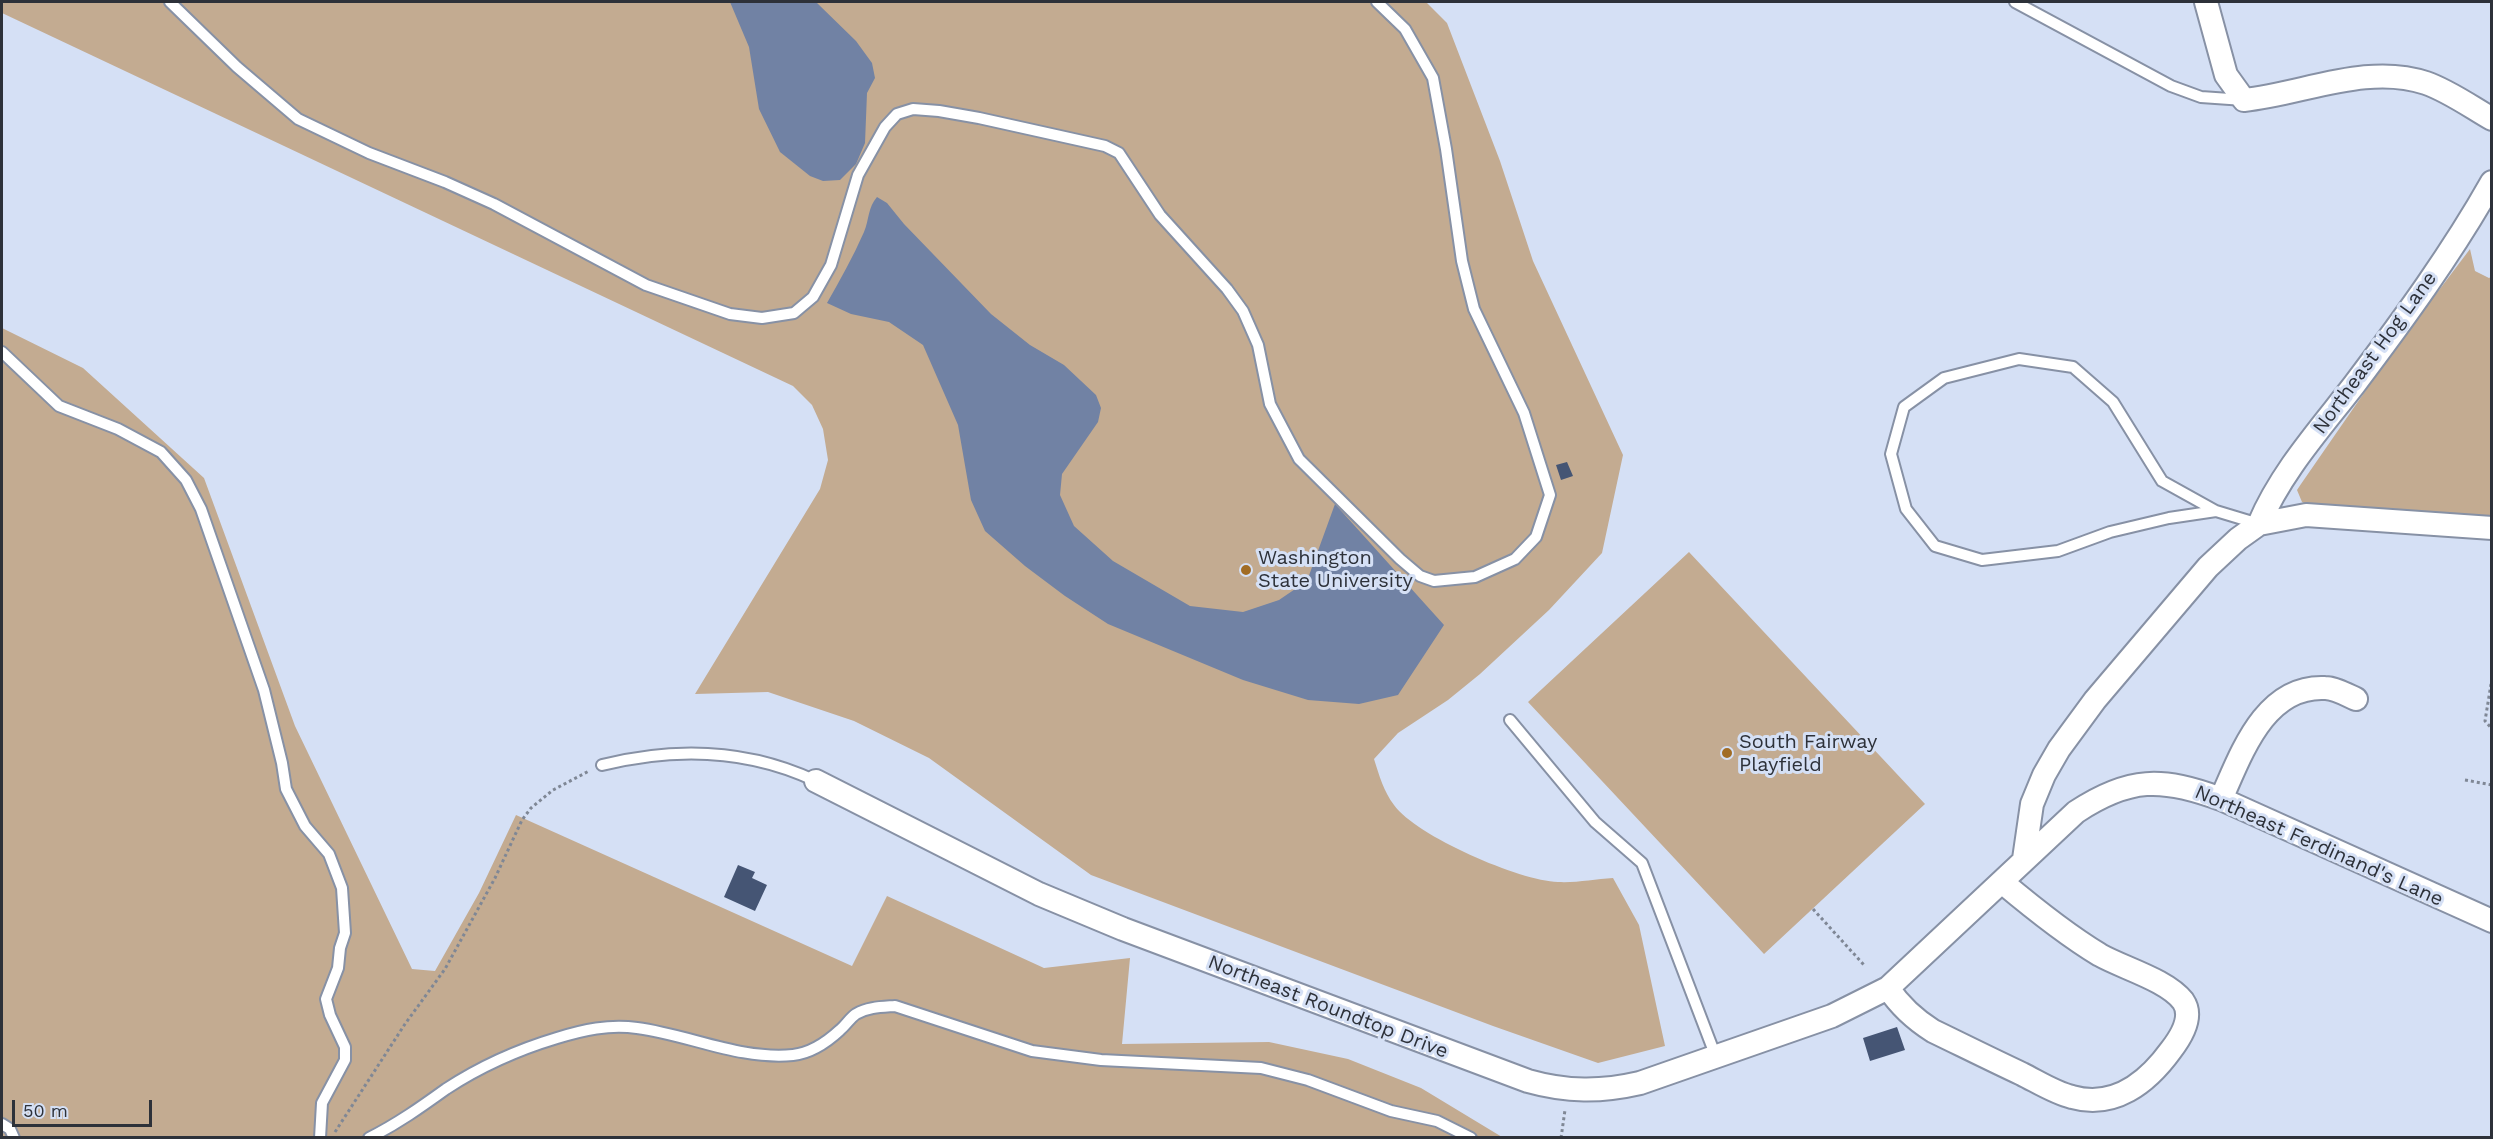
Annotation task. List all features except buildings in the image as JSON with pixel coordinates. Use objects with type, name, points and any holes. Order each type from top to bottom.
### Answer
[{"type":"street","points":[[2206,2],[2226,75],[2244,100],[2268,98],[2372,76],[2401,76],[2428,83],[2492,119]]},
{"type":"street","name":"Northeast Hog Lane","points":[[2259,524],[2280,482],[2412,304],[2468,224],[2492,182]]},
{"type":"street","points":[[2024,859],[2032,804],[2044,775],[2060,749],[2095,700],[2208,567],[2238,539],[2259,524],[2306,515],[2492,528]]},
{"type":"street","points":[[2221,799],[2250,735],[2280,703],[2301,692],[2328,688],[2356,699]]},
{"type":"street","name":"Northeast Roundtop Drive","points":[[816,781],[1039,894],[1123,929],[1528,1081],[1567,1090],[1615,1089],[1640,1083],[1832,1016],[1888,987],[2024,859]]},
{"type":"street","name":"Northeast Ferdinand's Lane","points":[[2024,859],[2076,812],[2099,797],[2126,787],[2164,783],[2188,787],[2221,799],[2492,921]]},
{"type":"street","points":[[1888,987],[1897,1002],[1932,1031],[2060,1093],[2082,1099],[2115,1098],[2141,1083],[2170,1051],[2180,1036],[2188,1016],[2184,1003],[2177,995],[2157,982],[2101,956],[2056,926],[2002,882]]},
{"type":"lane","points":[[170,2],[237,67],[298,119],[369,153],[445,182],[494,204],[646,285],[730,314],[762,318],[794,314],[813,297],[831,265],[858,175],[885,127],[897,114],[913,109],[939,111],[1105,146],[1119,153],[1160,215],[1243,310],[1258,345],[1270,404],[1299,459],[1420,576],[1434,581],[1475,577],[1515,559],[1536,537],[1550,495],[1524,413],[1474,309],[1462,261],[1433,78],[1405,29],[1377,2]]},
{"type":"lane","points":[[2015,2],[2170,86],[2201,97],[2244,100]]},
{"type":"lane","points":[[2,352],[58,406],[118,429],[161,452],[186,480],[201,509],[264,690],[286,789],[305,826],[328,854],[342,888],[345,933],[340,948],[338,968],[326,999],[330,1015],[345,1047],[345,1060],[322,1103],[320,1137]]},
{"type":"lane","points":[[2216,512],[2169,518],[2110,532],[2058,550],[1982,560],[1935,546],[1906,509],[1891,454],[1904,407],[1944,378],[2019,359],[2073,367],[2113,402],[2162,481],[2216,512],[2259,524]]},
{"type":"lane","points":[[1510,720],[1595,822],[1642,863],[1716,1057]]},
{"type":"lane","name":"Northeast Roundtop Drive","points":[[602,765],[626,759],[680,752],[725,755],[790,768],[816,781]]},
{"type":"lane","points":[[369,1137],[420,1109],[447,1089],[510,1053],[582,1030],[609,1027],[636,1028],[762,1056],[783,1056],[806,1053],[841,1030],[855,1015],[873,1007],[896,1006],[1032,1052],[1112,1060],[1261,1068],[1308,1080],[1391,1111],[1437,1121],[1471,1137]]},
{"type":"lane","points":[[2,1124],[10,1129],[14,1137]]},
{"type":"path","points":[[2492,678],[2485,722],[2492,729]]},
{"type":"path","points":[[332,1135],[342,1124],[405,1024],[445,969],[495,878],[522,820],[531,808],[553,790],[602,765]]},
{"type":"path","points":[[2465,780],[2492,785]]},
{"type":"path","points":[[1813,909],[1864,965]]},
{"type":"path","points":[[1561,1137],[1567,1090]]},
{"type":"shaded area","points":[[2,2],[1426,2],[1447,23],[1500,161],[1533,261],[1623,455],[1602,553],[1549,610],[1480,674],[1448,700],[1398,733],[1374,759],[1390,800],[1406,817],[1424,830],[1470,855],[1541,880],[1565,882],[1613,878],[1639,925],[1665,1046],[1598,1063],[1493,1026],[1091,875],[929,758],[854,721],[768,692],[695,694],[820,489],[828,460],[823,429],[812,405],[793,386],[2,13]]},
{"type":"shaded area","points":[[2470,249],[2475,271],[2491,277],[2491,518],[2308,505],[2302,502],[2297,490],[2393,351]]},
{"type":"shaded area","points":[[2,328],[83,368],[204,478],[295,726],[412,969],[435,971],[479,893],[516,815],[852,966],[887,896],[1044,968],[1130,958],[1122,1044],[1269,1042],[1348,1059],[1421,1088],[1502,1137],[2,1138]]},
{"type":"shaded area","name":"South Fairway Playfield","points":[[1689,552],[1925,804],[1764,954],[1528,702]]},
{"type":"water","points":[[730,2],[816,2],[856,41],[872,63],[875,78],[867,93],[865,143],[856,164],[840,180],[823,181],[810,176],[780,152],[759,109],[749,47]]},
{"type":"water","points":[[877,197],[887,203],[904,224],[991,314],[1030,345],[1064,365],[1096,395],[1101,408],[1098,422],[1062,474],[1060,495],[1074,526],[1113,561],[1190,606],[1243,612],[1279,600],[1307,581],[1335,504],[1444,625],[1398,695],[1359,704],[1308,700],[1243,680],[1108,624],[1025,566],[985,531],[971,500],[958,425],[923,345],[889,322],[851,314],[827,303],[860,241]]},
{"type":"place","name":"Washington State University","points":[[1246,570]]},
{"type":"place","name":"South Fairway Playfield","points":[[1727,753]]}]
